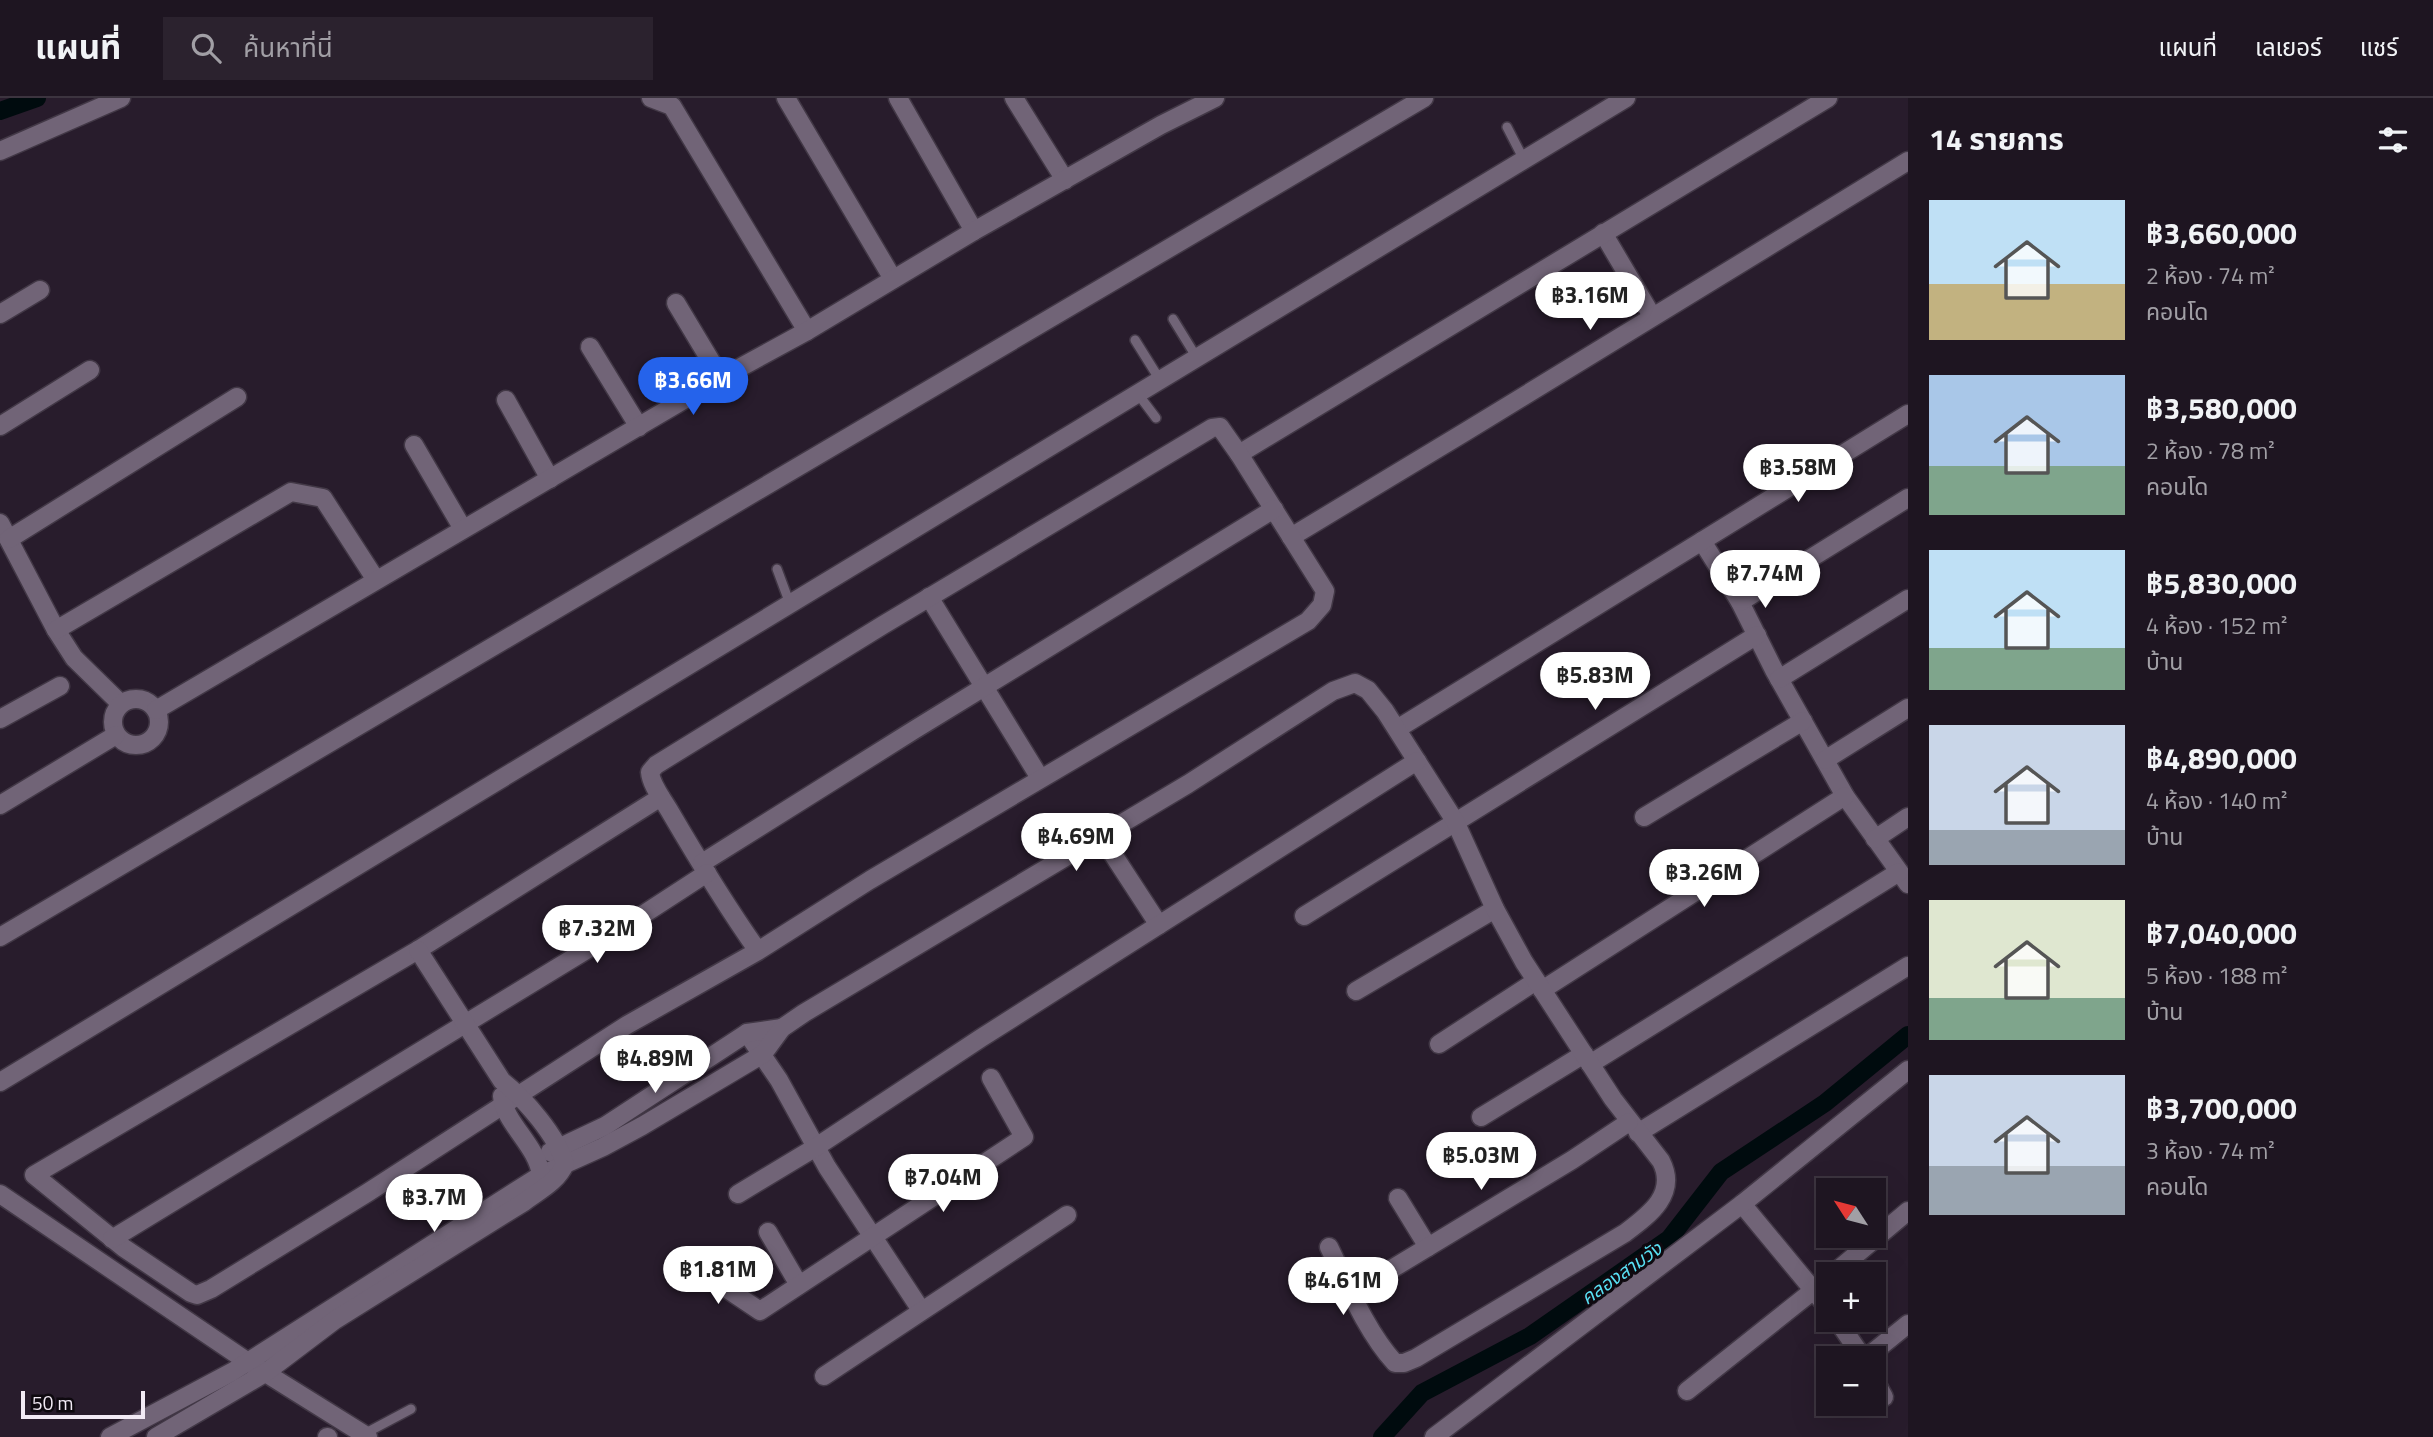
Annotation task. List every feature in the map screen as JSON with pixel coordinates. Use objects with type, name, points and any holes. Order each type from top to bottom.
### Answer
[{"type":"street","points":[[0,151],[121,98]]},
{"type":"street","points":[[786,98],[893,279]]},
{"type":"street","points":[[898,98],[974,231]]},
{"type":"street","points":[[1014,98],[1065,180]]},
{"type":"street","points":[[156,710],[974,231],[1215,98]]},
{"type":"street","points":[[0,937],[1424,98]]},
{"type":"street","points":[[0,1083],[1626,98]]},
{"type":"street","points":[[1239,454],[1828,98]]},
{"type":"street","points":[[658,99],[672,106],[807,331]]},
{"type":"street","points":[[1291,537],[1908,161]]},
{"type":"street","points":[[1603,233],[1653,316]]},
{"type":"street","points":[[0,314],[40,290]]},
{"type":"street","points":[[676,303],[721,378]]},
{"type":"street","points":[[590,347],[639,427]]},
{"type":"street","points":[[0,426],[90,370]]},
{"type":"street","points":[[9,539],[237,397]]},
{"type":"street","points":[[506,400],[550,479]]},
{"type":"street","points":[[1397,729],[1908,414]]},
{"type":"street","points":[[662,797],[418,950],[34,1175],[112,1238],[197,1295],[211,1289],[627,1026],[758,951],[870,880],[1308,621],[1322,605],[1325,591],[1220,427],[1212,428],[929,597],[656,765],[650,772],[650,779],[662,797],[705,868],[758,951]]},
{"type":"street","points":[[414,445],[463,529]]},
{"type":"street","points":[[56,630],[291,492],[323,498],[376,580]]},
{"type":"street","points":[[1740,602],[1908,498]]},
{"type":"street","points":[[112,1238],[465,1024],[984,688],[1274,509]]},
{"type":"street","points":[[0,523],[56,630],[74,658],[121,704]]},
{"type":"street","points":[[1481,1117],[1903,878],[1845,796],[1779,679],[1740,602],[1702,541]]},
{"type":"street","points":[[929,597],[1040,778]]},
{"type":"street","points":[[1779,679],[1908,599]]},
{"type":"street","points":[[1304,916],[1756,635]]},
{"type":"street","points":[[110,1437],[247,1362],[539,1166],[610,1133],[763,1054],[782,1028],[1188,784],[1333,691],[1355,683],[1368,690],[1397,729],[1455,821],[1495,909],[1539,985],[1587,1059],[1667,1172],[1661,1200],[1649,1215],[1625,1233],[1404,1363],[1395,1363],[1386,1353],[1329,1247]]},
{"type":"street","points":[[0,719],[60,686]]},
{"type":"street","points":[[130,699],[149,702],[156,710],[159,720],[158,730],[152,738],[143,744],[133,745],[123,742],[116,735],[113,718],[121,704],[130,699]]},
{"type":"street","points":[[1825,760],[1908,708]]},
{"type":"street","points":[[1644,817],[1803,721]]},
{"type":"street","points":[[0,804],[116,735]]},
{"type":"street","points":[[738,1194],[816,1147],[981,1038],[1417,761]]},
{"type":"street","points":[[1439,1044],[1845,796]]},
{"type":"street","points":[[1875,839],[1908,817]]},
{"type":"street","points":[[1101,836],[1159,925]]},
{"type":"street","points":[[1356,991],[1495,909]]},
{"type":"street","points":[[418,950],[502,1081],[519,1094],[562,1156]]},
{"type":"street","points":[[1352,1293],[1572,1160],[1634,1127],[1908,966]]},
{"type":"street","points":[[610,1133],[747,1033],[782,1028]]},
{"type":"street","points":[[747,1033],[763,1054],[816,1147],[921,1310]]},
{"type":"street","points":[[1434,1437],[1742,1204],[1908,1070]]},
{"type":"street","points":[[696,1268],[760,1311],[1024,1137],[991,1078]]},
{"type":"street","points":[[502,1081],[503,1105],[539,1166]]},
{"type":"street","points":[[159,1411],[168,1434],[265,1373],[335,1320],[552,1182],[562,1156]]},
{"type":"street","points":[[0,1194],[247,1362],[366,1435]]},
{"type":"street","points":[[1398,1198],[1428,1247]]},
{"type":"street","points":[[1742,1204],[1816,1294]]},
{"type":"street","points":[[1847,1262],[1908,1211]]},
{"type":"street","points":[[824,1376],[1067,1215]]},
{"type":"street","points":[[768,1232],[799,1285]]},
{"type":"street","points":[[1687,1391],[1816,1289]]},
{"type":"street","points":[[1880,1346],[1908,1324]]},
{"type":"lane","points":[[1507,127],[1524,160]]},
{"type":"lane","points":[[1173,319],[1197,358]]},
{"type":"lane","points":[[1135,340],[1160,380]]},
{"type":"lane","points":[[1138,394],[1156,418]]},
{"type":"lane","points":[[778,569],[790,604]]},
{"type":"lane","points":[[366,1435],[411,1409]]},
{"type":"waterway","points":[[0,111],[37,98]]},
{"type":"waterway","name":"คลองสามวัง","points":[[1382,1437],[1422,1393],[1530,1336],[1669,1239],[1721,1172],[1825,1103],[1908,1035]]}]
